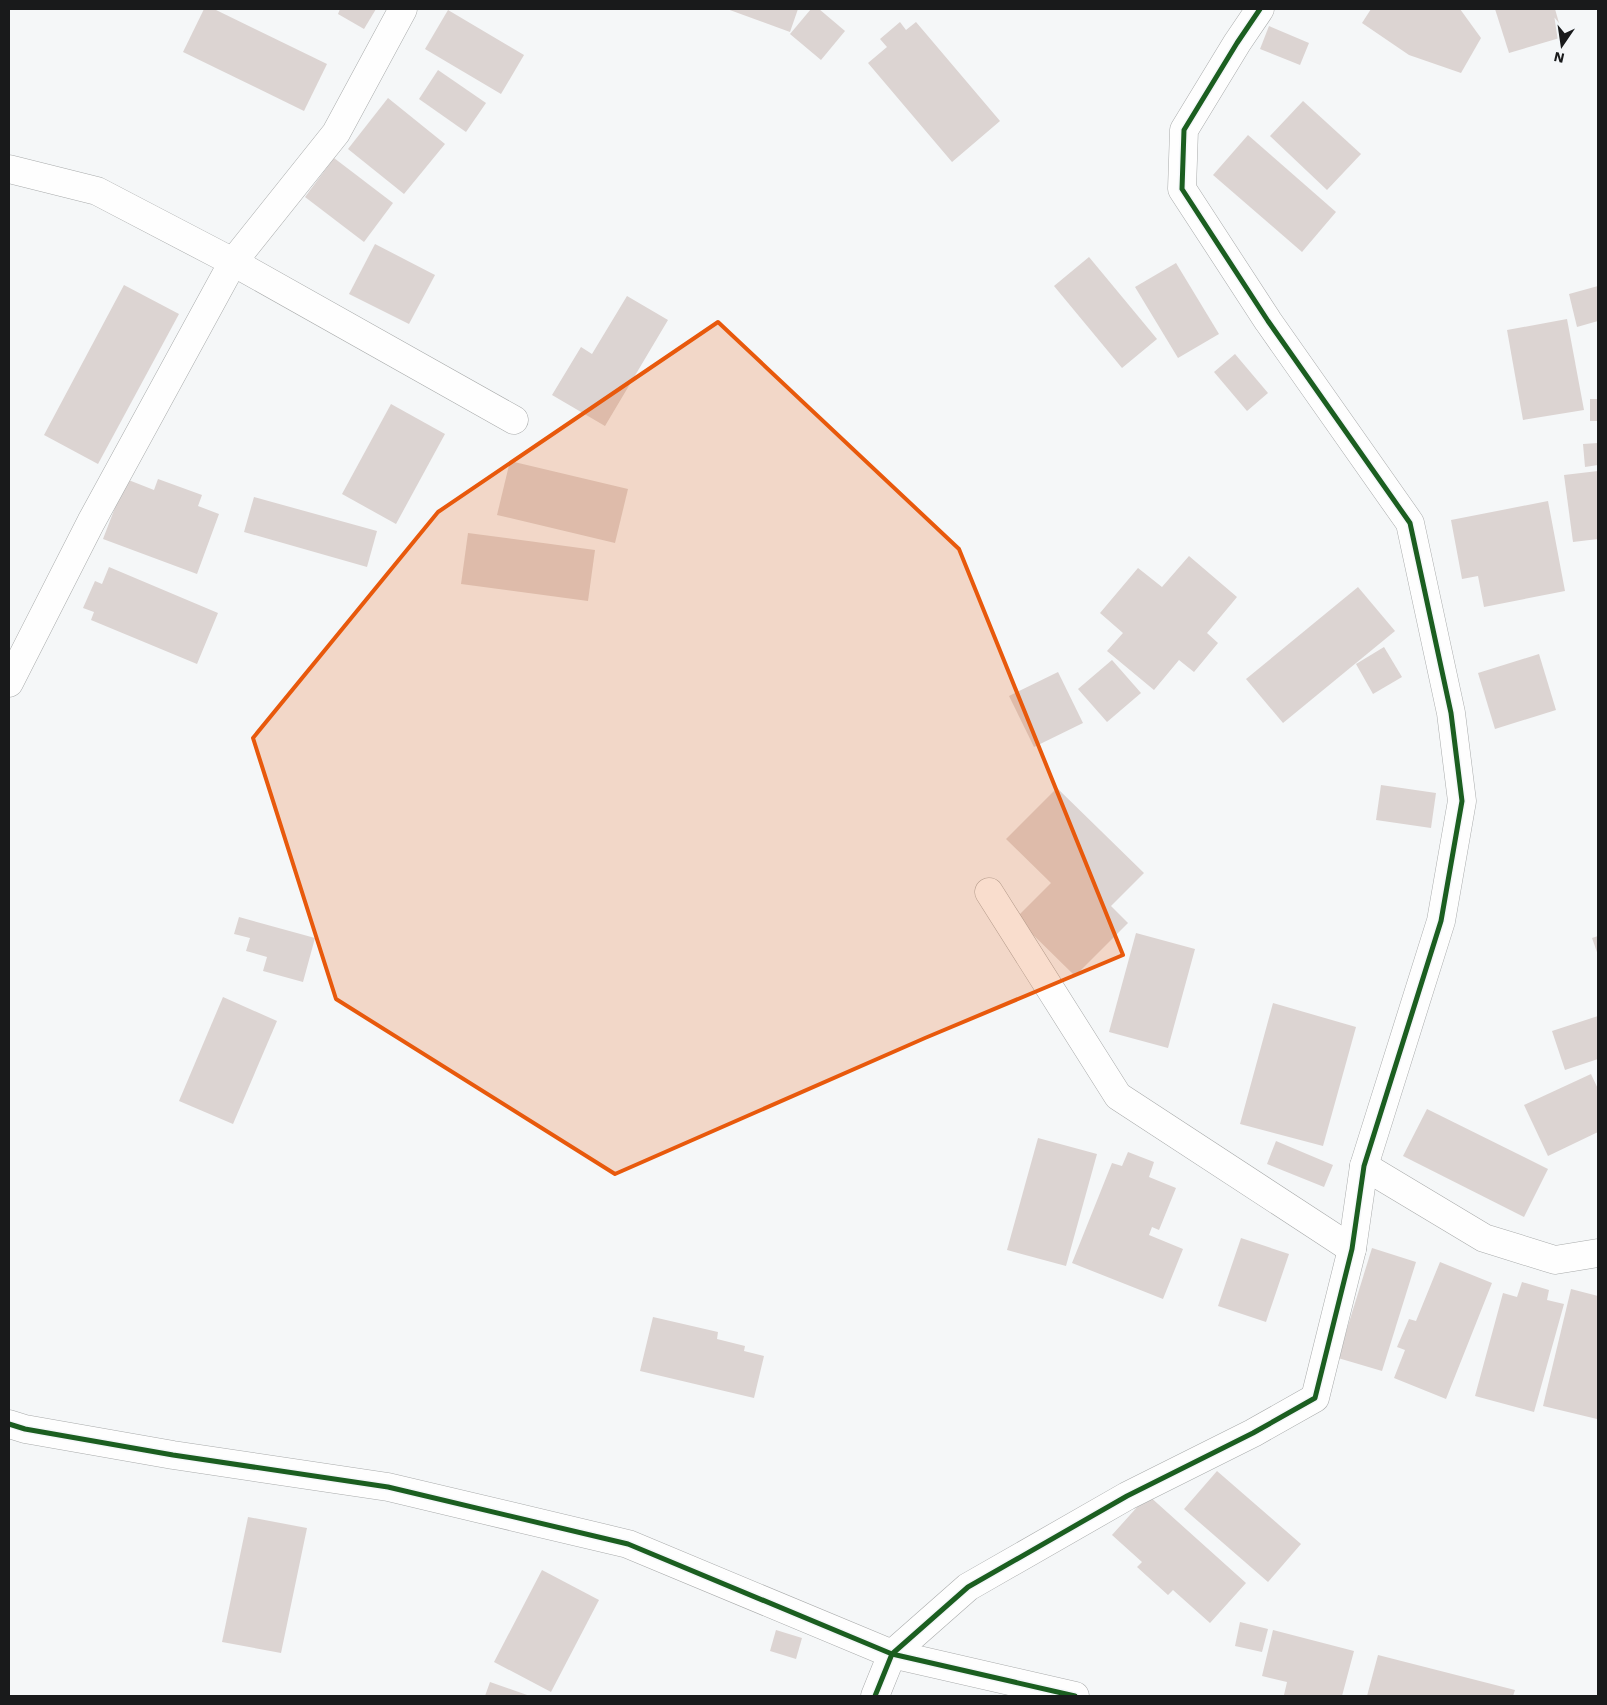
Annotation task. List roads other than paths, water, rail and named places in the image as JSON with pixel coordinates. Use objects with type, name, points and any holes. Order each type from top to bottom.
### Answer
[{"type":"street","points":[[9,683],[91,522],[234,262],[336,132],[402,9]]},
{"type":"street","points":[[875,1696],[892,1654],[968,1587],[1127,1496],[1253,1433],[1316,1398],[1352,1249],[1364,1166],[1441,920],[1462,801],[1451,713],[1410,523],[1268,321],[1182,189],[1184,130],[1260,9]]},
{"type":"street","points":[[9,169],[97,192],[234,262],[514,420]]},
{"type":"street","points":[[989,892],[1118,1096],[1352,1249]]},
{"type":"street","points":[[1364,1166],[1484,1238],[1555,1260],[1598,1253]]},
{"type":"street","points":[[9,1424],[25,1429],[173,1455],[388,1487],[628,1544],[892,1654],[1076,1696]]}]
